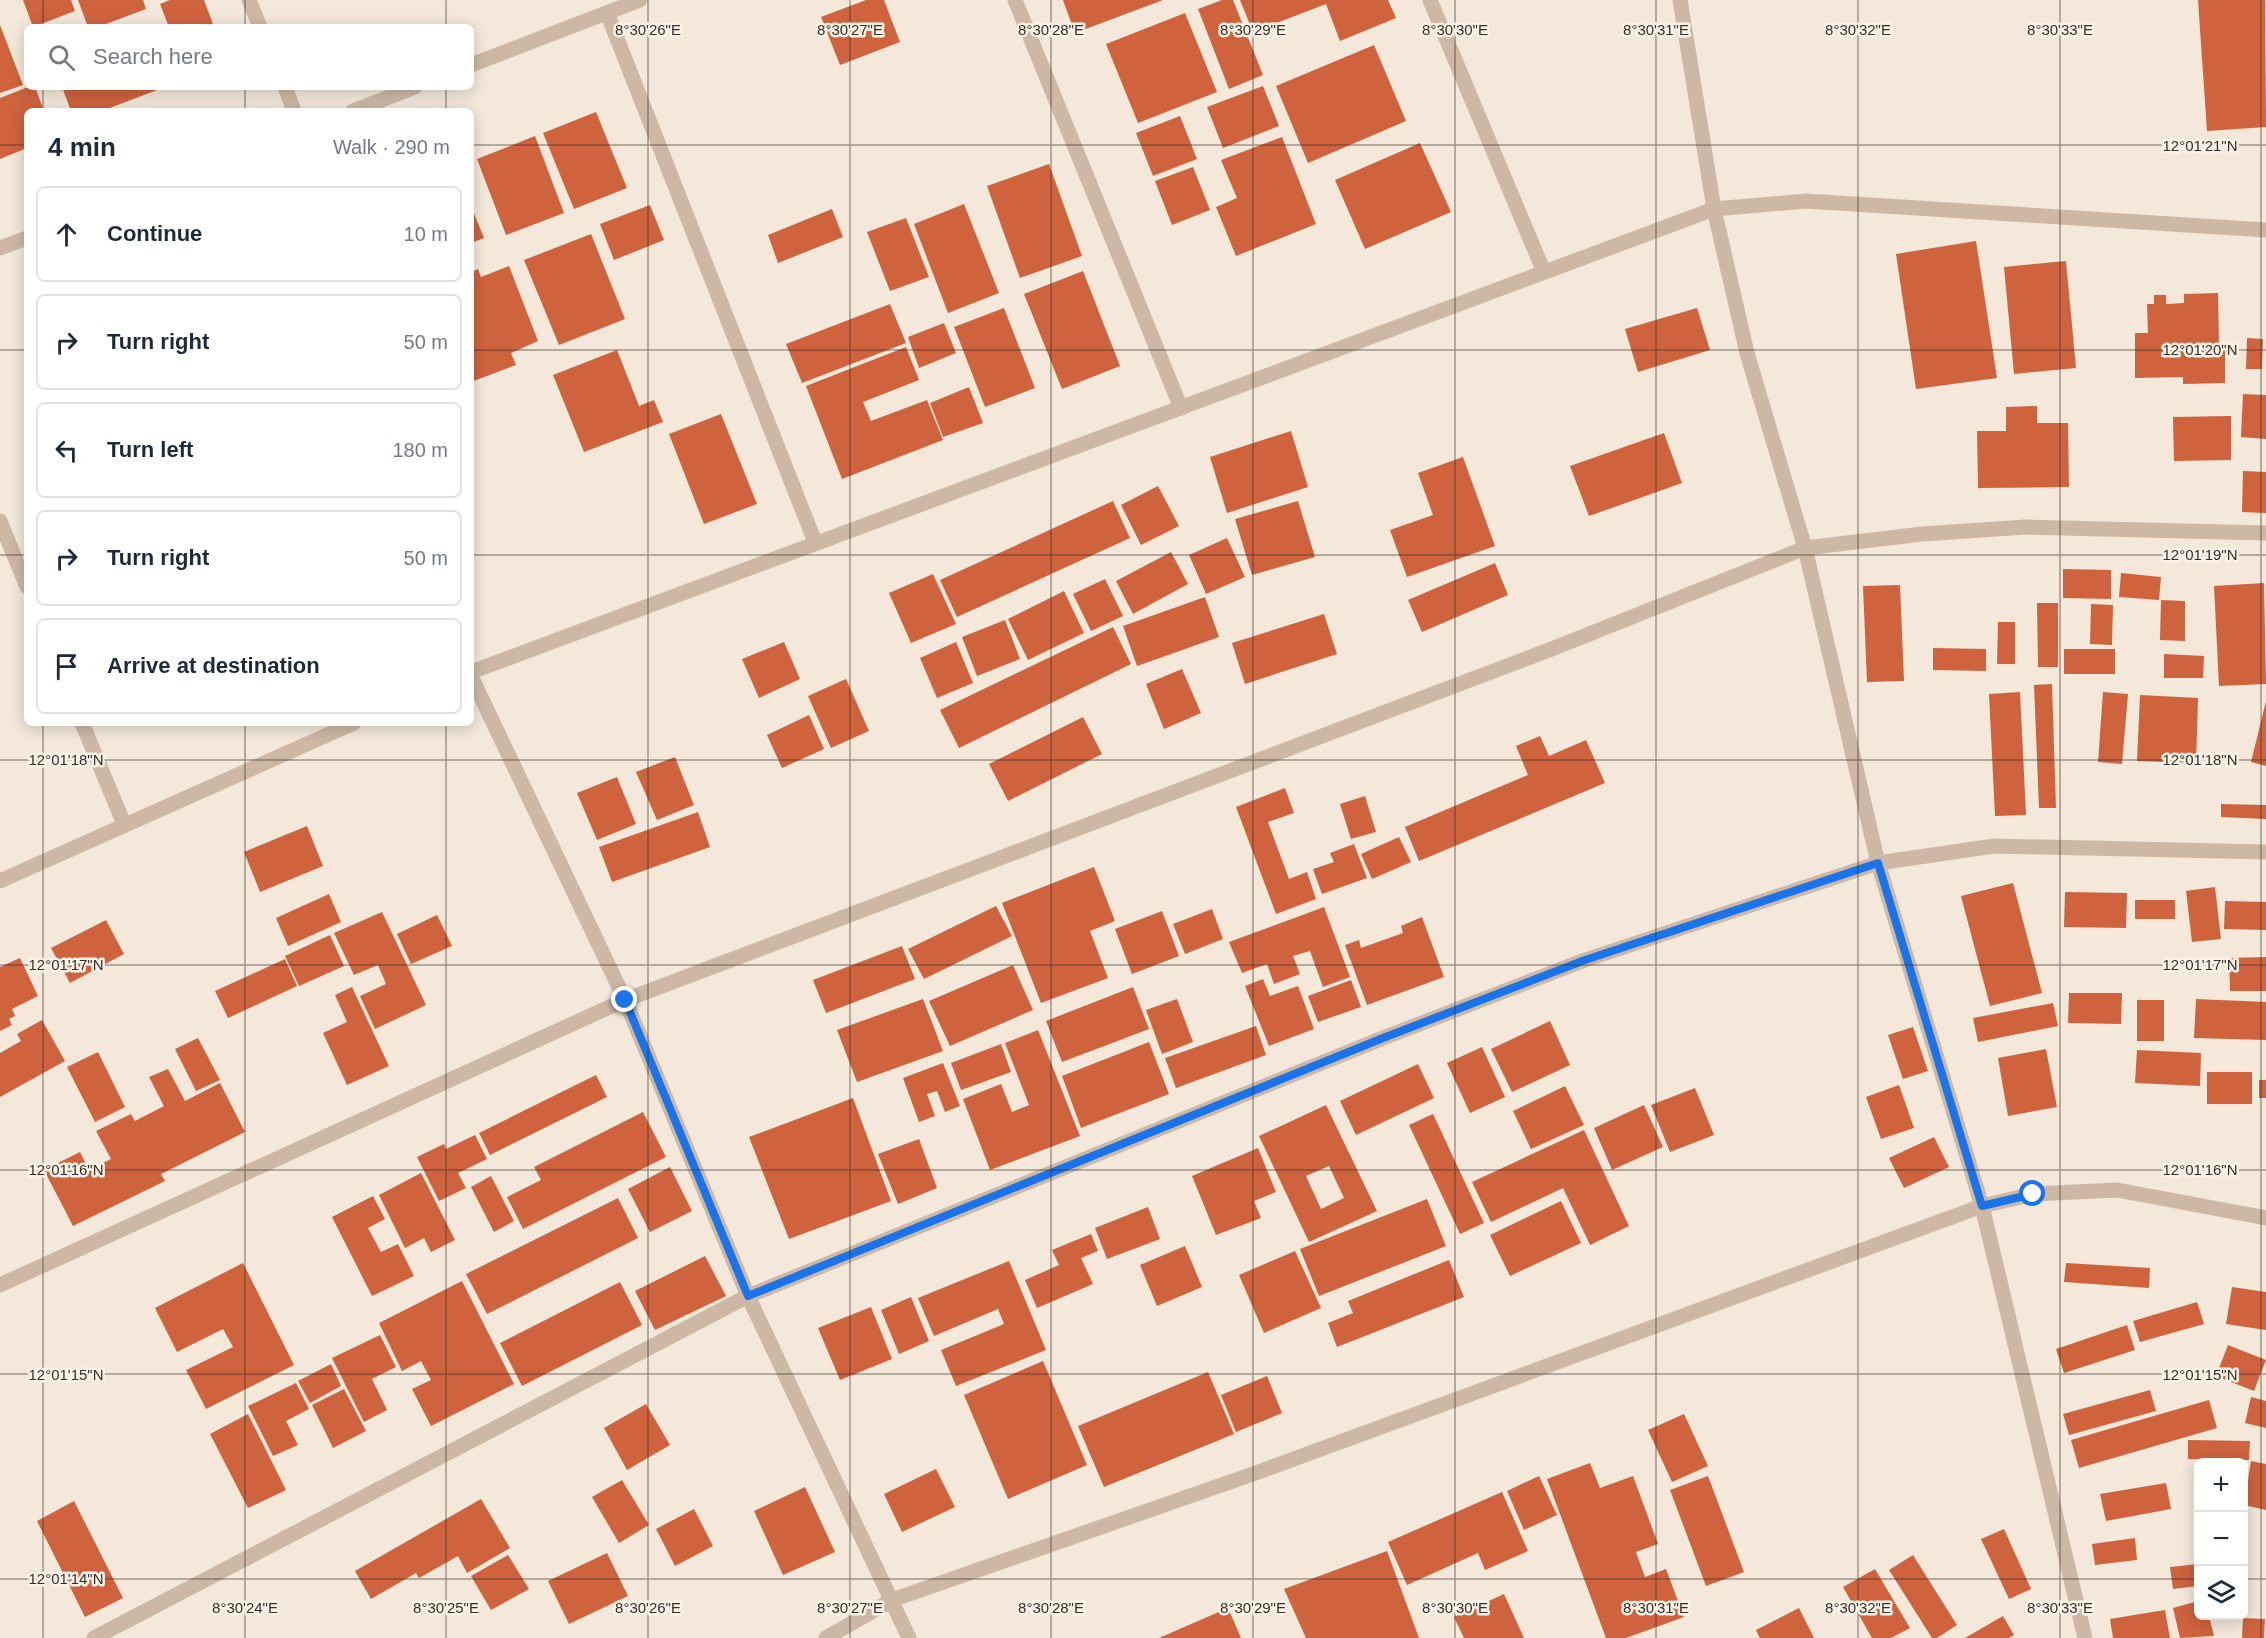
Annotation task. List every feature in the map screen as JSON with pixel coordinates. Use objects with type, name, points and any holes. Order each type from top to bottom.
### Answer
[{"type":"street","points":[[249,0],[259,24]]},
{"type":"street","points":[[474,64],[640,0]]},
{"type":"street","points":[[1015,0],[1181,408]]},
{"type":"street","points":[[1430,0],[1544,272]]},
{"type":"street","points":[[1680,0],[1714,209],[1747,353],[1805,548],[1878,863],[1982,1206],[2085,1638]]},
{"type":"street","points":[[607,13],[815,542]]},
{"type":"street","points":[[286,90],[293,108]]},
{"type":"street","points":[[361,108],[407,90]]},
{"type":"street","points":[[474,673],[815,542],[1714,209],[1806,201],[2266,230]]},
{"type":"street","points":[[0,248],[24,239]]},
{"type":"street","points":[[0,521],[24,580]]},
{"type":"street","points":[[0,1285],[625,1000],[1544,652],[1805,548],[1922,534],[2026,527],[2266,533]]},
{"type":"street","points":[[474,680],[625,1000],[748,1296],[909,1638]]},
{"type":"street","points":[[83,726],[124,824]]},
{"type":"street","points":[[0,881],[347,726]]},
{"type":"street","points":[[94,1638],[748,1296],[1383,1038],[1585,960],[1878,863],[1994,846],[2266,852]]},
{"type":"street","points":[[826,1638],[892,1600],[1253,1474],[1982,1206],[2033,1194],[2117,1190],[2266,1218]]},
{"type":"building","points":[[23,0],[71,0],[75,11],[41,24],[32,24]]},
{"type":"building","points":[[78,0],[143,0],[146,9],[106,24],[87,24]]},
{"type":"building","points":[[170,0],[204,0],[213,24],[168,24],[160,4]]},
{"type":"building","points":[[866,0],[884,0],[900,42],[840,65],[821,17]]},
{"type":"building","points":[[1063,0],[1163,0],[1075,33]]},
{"type":"building","points":[[1222,0],[1233,0],[1263,75],[1229,89],[1198,9]]},
{"type":"building","points":[[1240,0],[1388,0],[1396,18],[1340,41],[1326,4],[1253,32]]},
{"type":"building","points":[[2198,0],[2265,0],[2266,127],[2207,131]]},
{"type":"building","points":[[1185,13],[1217,92],[1138,123],[1106,44]]},
{"type":"building","points":[[0,25],[23,85],[0,93]]},
{"type":"building","points":[[1374,45],[1406,121],[1308,163],[1276,86]]},
{"type":"building","points":[[1263,86],[1279,126],[1223,148],[1207,107]]},
{"type":"building","points":[[24,89],[36,90],[43,108],[24,108],[24,149],[0,159],[0,98]]},
{"type":"building","points":[[63,90],[157,90],[110,108],[70,108]]},
{"type":"building","points":[[596,112],[627,188],[574,209],[543,133]]},
{"type":"building","points":[[1180,116],[1197,159],[1153,176],[1136,133]]},
{"type":"building","points":[[535,136],[564,213],[506,235],[477,159]]},
{"type":"building","points":[[1282,137],[1316,224],[1236,256],[1216,207],[1237,198],[1221,160]]},
{"type":"building","points":[[1420,143],[1451,212],[1365,249],[1335,180]]},
{"type":"building","points":[[1049,164],[1082,256],[1020,278],[987,186]]},
{"type":"building","points":[[1193,167],[1210,210],[1172,225],[1155,181]]},
{"type":"building","points":[[964,204],[999,293],[948,313],[914,224]]},
{"type":"building","points":[[650,205],[664,240],[614,260],[600,224]]},
{"type":"building","points":[[832,209],[843,237],[778,263],[768,235]]},
{"type":"building","points":[[474,213],[484,238],[474,242]]},
{"type":"building","points":[[906,218],[929,277],[890,291],[867,232]]},
{"type":"building","points":[[591,234],[625,319],[559,345],[524,260]]},
{"type":"building","points":[[1976,241],[1997,378],[1916,389],[1896,254]]},
{"type":"building","points":[[2066,261],[2076,368],[2014,374],[2004,267]]},
{"type":"building","points":[[509,266],[538,341],[511,353],[516,365],[474,381],[474,271],[478,269],[481,277]]},
{"type":"building","points":[[1083,271],[1120,366],[1062,389],[1024,294]]},
{"type":"building","points":[[2218,293],[2219,343],[2225,343],[2225,383],[2183,384],[2183,377],[2135,378],[2135,333],[2148,333],[2147,304],[2154,304],[2154,295],[2166,295],[2166,304],[2184,303],[2184,294]]},
{"type":"building","points":[[890,304],[906,343],[802,383],[786,344]]},
{"type":"building","points":[[1004,308],[1035,388],[985,407],[954,327]]},
{"type":"building","points":[[1697,308],[1710,350],[1638,372],[1625,329]]},
{"type":"building","points":[[944,323],[956,353],[919,368],[908,337]]},
{"type":"building","points":[[2247,338],[2263,339],[2262,369],[2246,369]]},
{"type":"building","points":[[906,347],[919,380],[863,402],[871,421],[927,400],[943,440],[842,479],[806,386]]},
{"type":"building","points":[[617,350],[639,406],[654,400],[663,422],[584,452],[553,375]]},
{"type":"building","points":[[969,387],[983,423],[943,437],[930,403]]},
{"type":"building","points":[[2243,394],[2266,395],[2266,439],[2241,437]]},
{"type":"building","points":[[2037,406],[2037,423],[2068,423],[2069,487],[1978,488],[1977,431],[2006,431],[2006,407]]},
{"type":"building","points":[[721,414],[757,504],[704,524],[669,434]]},
{"type":"building","points":[[2231,416],[2231,460],[2174,461],[2173,417]]},
{"type":"building","points":[[1291,431],[1308,487],[1227,513],[1210,457]]},
{"type":"building","points":[[1664,433],[1682,483],[1589,516],[1570,466]]},
{"type":"building","points":[[1463,457],[1495,546],[1407,577],[1390,530],[1433,515],[1418,473]]},
{"type":"building","points":[[2243,471],[2266,472],[2266,513],[2242,512]]},
{"type":"building","points":[[1158,486],[1179,526],[1141,545],[1121,505]]},
{"type":"building","points":[[1113,501],[1130,538],[957,617],[940,580]]},
{"type":"building","points":[[1298,501],[1315,557],[1252,575],[1235,519]]},
{"type":"building","points":[[1227,538],[1245,577],[1206,594],[1189,555]]},
{"type":"building","points":[[1171,552],[1188,584],[1133,614],[1116,581]]},
{"type":"building","points":[[1495,563],[1508,595],[1422,632],[1408,600]]},
{"type":"building","points":[[2063,569],[2111,570],[2111,599],[2063,598]]},
{"type":"building","points":[[2121,573],[2161,577],[2159,600],[2119,597]]},
{"type":"building","points":[[933,574],[956,624],[911,643],[889,593]]},
{"type":"building","points":[[1105,579],[1123,616],[1091,631],[1073,594]]},
{"type":"building","points":[[2264,583],[2266,684],[2219,686],[2214,586]]},
{"type":"building","points":[[1900,585],[1904,681],[1867,682],[1863,586]]},
{"type":"building","points":[[1064,591],[1084,633],[1028,660],[1008,619]]},
{"type":"building","points":[[1205,597],[1219,637],[1137,666],[1123,626]]},
{"type":"building","points":[[2161,600],[2185,601],[2185,641],[2160,640]]},
{"type":"building","points":[[2037,603],[2058,603],[2058,667],[2038,667]]},
{"type":"building","points":[[2091,604],[2113,605],[2112,645],[2090,644]]},
{"type":"building","points":[[1324,614],[1337,654],[1245,684],[1232,643]]},
{"type":"building","points":[[1005,620],[1020,659],[977,676],[962,637]]},
{"type":"building","points":[[1998,622],[2015,622],[2015,664],[1997,664]]},
{"type":"building","points":[[1113,627],[1131,664],[959,748],[940,710]]},
{"type":"building","points":[[784,642],[800,679],[759,698],[742,659]]},
{"type":"building","points":[[956,642],[973,683],[937,698],[920,658]]},
{"type":"building","points":[[1933,648],[1986,649],[1986,671],[1933,670]]},
{"type":"building","points":[[2064,649],[2115,649],[2115,674],[2064,674]]},
{"type":"building","points":[[2164,654],[2204,656],[2203,678],[2164,678]]},
{"type":"building","points":[[1182,669],[1201,713],[1164,729],[1146,684]]},
{"type":"building","points":[[846,679],[869,731],[831,748],[808,696]]},
{"type":"building","points":[[2052,684],[2056,808],[2039,808],[2034,685]]},
{"type":"building","points":[[2020,692],[2026,815],[1995,816],[1989,694]]},
{"type":"building","points":[[2103,692],[2128,694],[2122,764],[2098,762]]},
{"type":"building","points":[[2140,695],[2198,698],[2196,763],[2137,761]]},
{"type":"building","points":[[2266,701],[2266,766],[2251,762]]},
{"type":"building","points":[[809,715],[824,749],[782,768],[767,735]]},
{"type":"building","points":[[1083,717],[1102,754],[1008,801],[989,764]]},
{"type":"building","points":[[1540,736],[1549,756],[1586,740],[1605,783],[1419,861],[1405,827],[1528,775],[1516,746]]},
{"type":"building","points":[[675,757],[694,805],[657,820],[636,772]]},
{"type":"building","points":[[617,777],[636,824],[597,840],[577,793]]},
{"type":"building","points":[[1285,788],[1294,813],[1268,822],[1289,879],[1307,872],[1316,899],[1276,914],[1236,807]]},
{"type":"building","points":[[1365,796],[1376,832],[1351,839],[1340,804]]},
{"type":"building","points":[[2221,804],[2266,805],[2266,819],[2221,817]]},
{"type":"building","points":[[698,812],[710,847],[612,882],[599,847]]},
{"type":"building","points":[[307,826],[323,866],[260,892],[244,852]]},
{"type":"building","points":[[1399,837],[1411,862],[1372,879],[1361,854]]},
{"type":"building","points":[[1354,844],[1367,878],[1322,894],[1313,869],[1334,862],[1330,853]]},
{"type":"building","points":[[1094,867],[1115,921],[1090,931],[1108,978],[1041,1003],[1002,903]]},
{"type":"building","points":[[2013,883],[2042,993],[1990,1006],[1961,896]]},
{"type":"building","points":[[2215,887],[2221,939],[2192,942],[2186,891]]},
{"type":"building","points":[[2065,892],[2127,893],[2126,928],[2064,927]]},
{"type":"building","points":[[329,894],[341,922],[288,946],[276,918]]},
{"type":"building","points":[[2135,900],[2175,900],[2175,919],[2135,919]]},
{"type":"building","points":[[2225,901],[2266,902],[2266,930],[2224,929]]},
{"type":"building","points":[[996,906],[1012,936],[924,979],[908,949]]},
{"type":"building","points":[[1324,907],[1350,977],[1323,987],[1310,951],[1293,956],[1300,974],[1274,984],[1267,964],[1242,973],[1229,942]]},
{"type":"building","points":[[1212,909],[1223,939],[1185,954],[1173,924]]},
{"type":"building","points":[[1162,911],[1179,956],[1132,974],[1115,929]]},
{"type":"building","points":[[382,912],[426,1005],[375,1029],[360,996],[386,984],[378,965],[354,975],[334,933]]},
{"type":"building","points":[[437,915],[452,946],[411,964],[397,934]]},
{"type":"building","points":[[1422,917],[1444,977],[1367,1005],[1345,945],[1359,940],[1361,948],[1403,933],[1401,926]]},
{"type":"building","points":[[106,920],[124,954],[70,983],[51,948]]},
{"type":"building","points":[[330,935],[344,966],[299,986],[285,956]]},
{"type":"building","points":[[902,946],[915,979],[826,1013],[813,980]]},
{"type":"building","points":[[2266,957],[2266,991],[2230,991],[2229,958]]},
{"type":"building","points":[[20,958],[38,996],[12,1009],[15,1016],[9,1019],[12,1025],[0,1031],[0,967]]},
{"type":"building","points":[[285,959],[297,986],[228,1018],[215,991]]},
{"type":"building","points":[[1013,965],[1033,1010],[950,1046],[929,1001]]},
{"type":"building","points":[[1263,979],[1270,996],[1298,986],[1314,1029],[1269,1046],[1245,986]]},
{"type":"building","points":[[1351,980],[1361,1007],[1318,1022],[1308,996]]},
{"type":"building","points":[[352,987],[389,1066],[347,1085],[323,1033],[347,1022],[335,995]]},
{"type":"building","points":[[1133,987],[1149,1029],[1062,1062],[1046,1021]]},
{"type":"building","points":[[2069,993],[2122,993],[2121,1024],[2068,1023]]},
{"type":"building","points":[[923,999],[943,1051],[857,1082],[837,1030]]},
{"type":"building","points":[[1177,999],[1193,1042],[1162,1054],[1146,1010]]},
{"type":"building","points":[[2196,999],[2266,1002],[2266,1040],[2194,1038]]},
{"type":"building","points":[[2137,1000],[2164,1000],[2164,1041],[2137,1041]]},
{"type":"building","points":[[2053,1003],[2058,1026],[1978,1042],[1973,1018]]},
{"type":"building","points":[[42,1020],[65,1061],[0,1097],[0,1053],[21,1041],[17,1034]]},
{"type":"building","points":[[1550,1021],[1570,1065],[1512,1092],[1491,1049]]},
{"type":"building","points":[[1256,1026],[1266,1055],[1176,1088],[1165,1058]]},
{"type":"building","points":[[1913,1027],[1928,1071],[1903,1079],[1888,1035]]},
{"type":"building","points":[[1038,1030],[1080,1136],[990,1170],[963,1099],[1001,1084],[1012,1112],[1029,1105],[1005,1043]]},
{"type":"building","points":[[198,1038],[220,1080],[196,1091],[175,1049]]},
{"type":"building","points":[[1149,1042],[1169,1094],[1081,1128],[1062,1076]]},
{"type":"building","points":[[1001,1044],[1011,1072],[961,1090],[951,1063]]},
{"type":"building","points":[[1482,1047],[1505,1097],[1470,1113],[1447,1063]]},
{"type":"building","points":[[2046,1049],[2057,1107],[2008,1116],[1998,1058]]},
{"type":"building","points":[[2137,1050],[2201,1053],[2200,1086],[2135,1083]]},
{"type":"building","points":[[98,1052],[125,1107],[95,1122],[67,1067]]},
{"type":"building","points":[[943,1063],[960,1106],[945,1112],[937,1091],[927,1094],[935,1116],[919,1122],[903,1078]]},
{"type":"building","points":[[1418,1064],[1434,1098],[1356,1135],[1340,1101]]},
{"type":"building","points":[[168,1069],[185,1101],[220,1083],[245,1132],[161,1174],[165,1181],[73,1226],[44,1170],[80,1152],[89,1170],[111,1159],[96,1131],[131,1114],[135,1121],[164,1106],[149,1077]]},
{"type":"building","points":[[2207,1072],[2252,1072],[2252,1104],[2207,1104]]},
{"type":"building","points":[[596,1075],[607,1097],[490,1155],[479,1133]]},
{"type":"building","points":[[2259,1080],[2266,1080],[2266,1098],[2259,1098]]},
{"type":"building","points":[[1899,1085],[1914,1128],[1881,1139],[1866,1097]]},
{"type":"building","points":[[1565,1086],[1584,1125],[1531,1149],[1513,1111]]},
{"type":"building","points":[[1695,1088],[1714,1135],[1670,1152],[1651,1105]]},
{"type":"building","points":[[853,1098],[891,1201],[789,1239],[749,1137]]},
{"type":"building","points":[[1326,1105],[1377,1211],[1309,1242],[1259,1136]],"holes":[[[1329,1166],[1344,1198],[1321,1209],[1306,1176]]]},
{"type":"building","points":[[1644,1105],[1663,1147],[1612,1170],[1594,1128]]},
{"type":"building","points":[[643,1112],[666,1157],[523,1229],[507,1197],[541,1180],[534,1167]]},
{"type":"building","points":[[1433,1114],[1484,1223],[1460,1234],[1409,1125]]},
{"type":"building","points":[[1584,1130],[1629,1226],[1590,1245],[1563,1188],[1491,1222],[1472,1182]]},
{"type":"building","points":[[475,1135],[487,1159],[458,1173],[466,1188],[439,1201],[417,1157],[444,1144],[446,1149]]},
{"type":"building","points":[[1934,1137],[1949,1167],[1904,1188],[1889,1158]]},
{"type":"building","points":[[919,1139],[937,1188],[898,1204],[878,1154]]},
{"type":"building","points":[[1258,1148],[1276,1192],[1254,1201],[1261,1218],[1216,1235],[1192,1176]]},
{"type":"building","points":[[670,1167],[692,1211],[650,1232],[628,1189]]},
{"type":"building","points":[[421,1173],[455,1240],[431,1252],[424,1238],[405,1248],[379,1195]]},
{"type":"building","points":[[491,1176],[514,1221],[494,1232],[471,1187]]},
{"type":"building","points":[[373,1196],[385,1219],[368,1228],[381,1252],[398,1244],[414,1276],[372,1296],[332,1217]]},
{"type":"building","points":[[618,1198],[638,1238],[487,1314],[466,1274]]},
{"type":"building","points":[[1427,1199],[1446,1246],[1319,1296],[1300,1249]]},
{"type":"building","points":[[1561,1201],[1581,1243],[1510,1276],[1490,1235]]},
{"type":"building","points":[[1148,1207],[1160,1239],[1107,1259],[1095,1228]]},
{"type":"building","points":[[1091,1234],[1098,1251],[1081,1258],[1093,1284],[1037,1308],[1025,1280],[1059,1265],[1052,1250]]},
{"type":"building","points":[[1185,1246],[1202,1287],[1157,1306],[1140,1265]]},
{"type":"building","points":[[1295,1251],[1321,1308],[1264,1333],[1239,1275]]},
{"type":"building","points":[[705,1256],[726,1296],[655,1330],[635,1291]]},
{"type":"building","points":[[1449,1260],[1464,1297],[1337,1347],[1328,1323],[1353,1313],[1348,1301]]},
{"type":"building","points":[[1009,1261],[1046,1350],[956,1386],[941,1350],[1004,1324],[998,1309],[934,1336],[918,1298]]},
{"type":"building","points":[[243,1263],[294,1365],[206,1409],[186,1370],[233,1347],[223,1329],[177,1352],[155,1308]]},
{"type":"building","points":[[2066,1263],[2150,1268],[2149,1288],[2064,1282]]},
{"type":"building","points":[[462,1281],[514,1384],[431,1426],[412,1389],[431,1380],[421,1361],[402,1371],[379,1323]]},
{"type":"building","points":[[620,1282],[642,1325],[522,1386],[500,1343]]},
{"type":"building","points":[[2232,1287],[2266,1292],[2266,1330],[2226,1324]]},
{"type":"building","points":[[911,1297],[929,1341],[899,1354],[881,1310]]},
{"type":"building","points":[[2197,1302],[2204,1324],[2140,1342],[2133,1321]]},
{"type":"building","points":[[871,1307],[892,1359],[840,1380],[818,1328]]},
{"type":"building","points":[[2127,1325],[2135,1350],[2064,1373],[2056,1349]]},
{"type":"building","points":[[380,1335],[396,1367],[372,1379],[387,1410],[364,1422],[332,1358]]},
{"type":"building","points":[[2228,1345],[2266,1360],[2254,1391],[2216,1376]]},
{"type":"building","points":[[1043,1361],[1087,1465],[1008,1499],[964,1395]]},
{"type":"building","points":[[331,1364],[341,1386],[310,1403],[298,1381]]},
{"type":"building","points":[[1208,1372],[1234,1434],[1104,1487],[1078,1426]]},
{"type":"building","points":[[1267,1376],[1282,1413],[1236,1432],[1221,1395]]},
{"type":"building","points":[[296,1383],[309,1409],[286,1421],[298,1445],[273,1456],[248,1406]]},
{"type":"building","points":[[344,1389],[366,1431],[333,1448],[312,1405]]},
{"type":"building","points":[[2150,1390],[2156,1411],[2069,1435],[2063,1414]]},
{"type":"building","points":[[2251,1397],[2266,1401],[2266,1428],[2245,1423]]},
{"type":"building","points":[[2209,1400],[2217,1428],[2079,1468],[2071,1440]]},
{"type":"building","points":[[646,1404],[670,1445],[627,1470],[604,1428]]},
{"type":"building","points":[[248,1414],[286,1490],[248,1508],[210,1434]]},
{"type":"building","points":[[1684,1414],[1708,1466],[1672,1482],[1648,1430]]},
{"type":"building","points":[[2188,1440],[2250,1441],[2249,1460],[2248,1458],[2188,1459]]},
{"type":"building","points":[[2251,1461],[2266,1464],[2266,1510],[2248,1506]]},
{"type":"building","points":[[1590,1463],[1600,1488],[1633,1476],[1658,1544],[1636,1552],[1645,1577],[1666,1569],[1684,1617],[1626,1638],[1606,1638],[1547,1479]]},
{"type":"building","points":[[936,1469],[955,1507],[902,1532],[884,1494]]},
{"type":"building","points":[[1539,1476],[1557,1515],[1524,1530],[1507,1491]]},
{"type":"building","points":[[1708,1476],[1744,1572],[1706,1586],[1670,1490]]},
{"type":"building","points":[[622,1480],[649,1525],[619,1543],[592,1497]]},
{"type":"building","points":[[2166,1483],[2171,1509],[2106,1521],[2100,1494]]},
{"type":"building","points":[[805,1487],[835,1552],[783,1575],[754,1511]]},
{"type":"building","points":[[1502,1492],[1528,1551],[1485,1570],[1478,1553],[1407,1585],[1388,1542]]},
{"type":"building","points":[[481,1499],[510,1548],[467,1573],[458,1556],[419,1578],[416,1573],[371,1599],[355,1571]]},
{"type":"building","points":[[74,1501],[123,1598],[85,1617],[37,1521]]},
{"type":"building","points":[[694,1509],[713,1546],[675,1566],[656,1529]]},
{"type":"building","points":[[2004,1529],[2031,1589],[2009,1599],[1981,1539]]},
{"type":"building","points":[[2135,1538],[2137,1560],[2095,1565],[2092,1544]]},
{"type":"building","points":[[1387,1551],[1419,1638],[1306,1638],[1284,1589]]},
{"type":"building","points":[[607,1553],[628,1596],[569,1624],[548,1581]]},
{"type":"building","points":[[508,1555],[529,1589],[491,1610],[471,1576]]},
{"type":"building","points":[[1913,1555],[1957,1625],[1937,1638],[1932,1638],[1889,1570]]},
{"type":"building","points":[[2194,1564],[2194,1586],[2173,1589],[2170,1567]]},
{"type":"building","points":[[1875,1569],[1910,1628],[1891,1638],[1872,1638],[1843,1587]]},
{"type":"building","points":[[1504,1594],[1524,1638],[1464,1638],[1454,1617]]},
{"type":"building","points":[[2194,1602],[2194,1620],[2210,1620],[2214,1636],[2180,1638],[2173,1608]]},
{"type":"building","points":[[1228,1608],[1241,1638],[1159,1638]]},
{"type":"building","points":[[1799,1608],[1814,1638],[1760,1638],[1756,1630]]},
{"type":"building","points":[[2165,1610],[2170,1638],[2113,1638],[2110,1619]]},
{"type":"building","points":[[2003,1616],[2014,1635],[2009,1638],[1965,1638]]},
{"type":"building","points":[[2265,1619],[2264,1638],[2242,1638],[2243,1620]]},
{"type":"route","points":[[625,1000],[748,1296],[1383,1038],[1585,960],[1878,863],[1982,1206],[2033,1194]]}]
